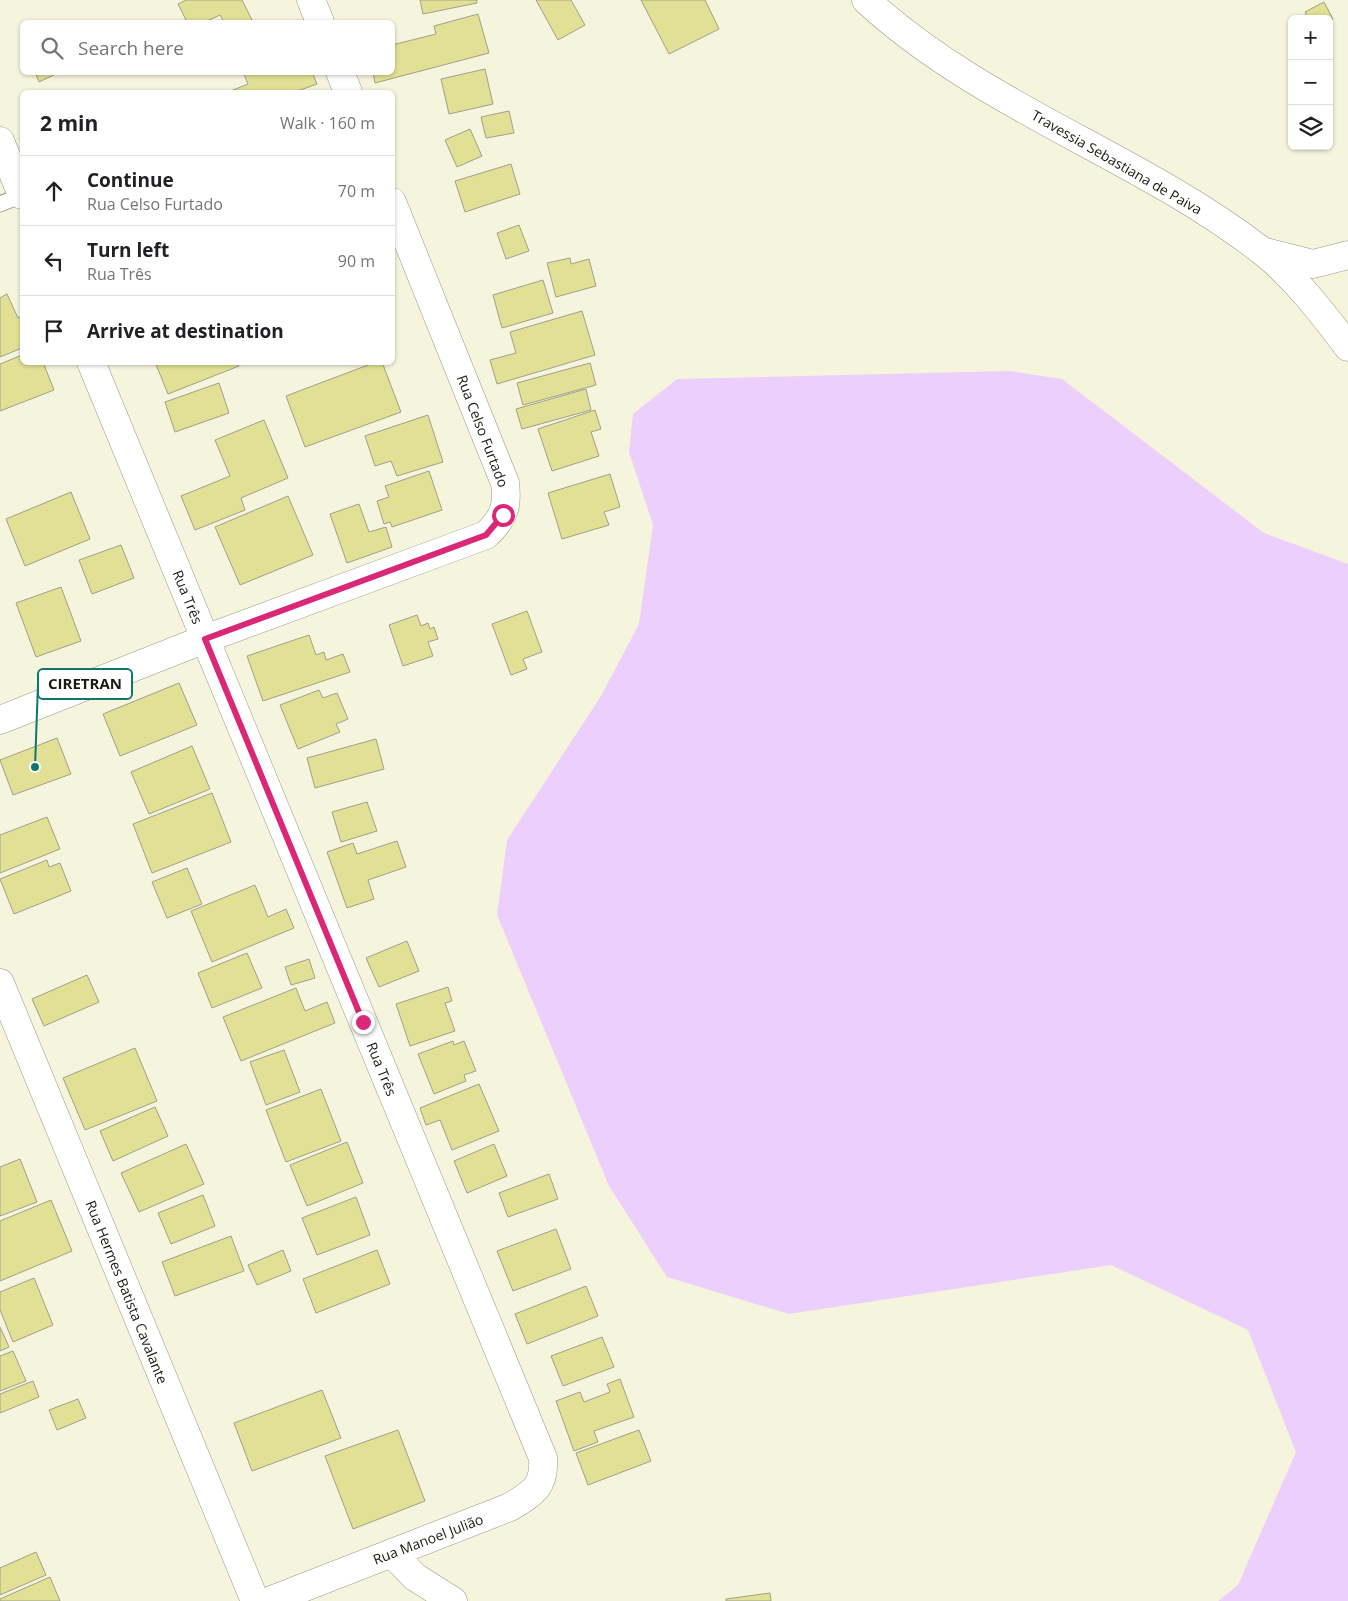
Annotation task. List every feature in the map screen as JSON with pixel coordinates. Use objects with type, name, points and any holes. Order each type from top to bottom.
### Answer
[{"type":"street","points":[[311,0],[319,20]]},
{"type":"street","name":"Travessia Sebastiana de Paiva","points":[[866,0],[919,45],[961,74],[1176,192],[1263,252],[1318,308],[1348,347]]},
{"type":"street","points":[[341,75],[347,90]]},
{"type":"street","points":[[0,141],[20,190]]},
{"type":"street","name":"Rua Celso Furtado","points":[[0,720],[205,639],[486,535],[503,515],[507,500],[505,483],[395,209]]},
{"type":"street","points":[[1263,252],[1312,264],[1348,255]]},
{"type":"street","name":"Rua Três","points":[[92,365],[536,1442]]},
{"type":"street","name":"Rua Hermes Batista Cavalante","points":[[0,983],[255,1601]]},
{"type":"street","name":"Rua Manoel Julião","points":[[269,1601],[510,1507],[529,1496],[540,1485],[544,1471],[543,1458],[536,1442]]},
{"type":"street","points":[[392,1553],[415,1577],[453,1601]]},
{"type":"lane","points":[[0,204],[20,196]]},
{"type":"shaded area","points":[[1010,371],[1062,379],[1264,533],[1348,564],[1348,1601],[1218,1601],[1238,1585],[1296,1452],[1248,1330],[1111,1265],[789,1314],[667,1277],[609,1186],[497,915],[507,840],[601,696],[639,624],[653,525],[629,452],[633,414],[677,379]]},
{"type":"building","points":[[186,0],[242,0],[252,20],[223,20],[220,15],[209,20],[186,20],[178,4]]},
{"type":"building","points":[[420,0],[477,0],[477,3],[423,14]]},
{"type":"building","points":[[536,0],[571,0],[585,25],[558,40]]},
{"type":"building","points":[[641,0],[705,0],[719,29],[669,54]]},
{"type":"building","points":[[1324,2],[1331,15],[1306,15],[1305,12]]},
{"type":"building","points":[[478,14],[489,53],[375,83],[374,75],[395,75],[395,44],[436,34],[434,26]]},
{"type":"building","points":[[485,69],[493,104],[449,114],[441,79]]},
{"type":"building","points":[[36,75],[54,75],[39,82]]},
{"type":"building","points":[[244,75],[313,75],[317,84],[300,90],[233,90],[248,84]]},
{"type":"building","points":[[509,111],[514,133],[486,138],[481,117]]},
{"type":"building","points":[[470,129],[482,156],[457,167],[445,140]]},
{"type":"building","points":[[511,164],[520,194],[465,212],[455,181]]},
{"type":"building","points":[[519,225],[529,251],[506,259],[497,233]]},
{"type":"building","points":[[570,258],[571,264],[589,259],[596,286],[556,297],[547,263]]},
{"type":"building","points":[[543,280],[553,313],[502,328],[493,295]]},
{"type":"building","points":[[7,294],[18,318],[20,317],[20,349],[0,357],[0,298]]},
{"type":"building","points":[[582,311],[595,355],[497,384],[490,360],[516,353],[510,332]]},
{"type":"building","points":[[20,356],[20,365],[44,365],[54,390],[0,411],[0,364]]},
{"type":"building","points":[[590,363],[596,385],[523,405],[517,383]]},
{"type":"building","points":[[156,365],[239,366],[168,394]]},
{"type":"building","points":[[368,365],[383,365],[401,412],[305,447],[286,396]]},
{"type":"building","points":[[219,383],[229,413],[175,432],[165,402]]},
{"type":"building","points":[[586,389],[591,410],[522,429],[516,409]]},
{"type":"building","points":[[595,410],[601,429],[591,432],[599,456],[552,471],[538,429]]},
{"type":"building","points":[[428,415],[443,462],[397,476],[391,461],[375,466],[365,436]]},
{"type":"building","points":[[264,420],[288,478],[241,498],[245,510],[195,530],[181,496],[230,476],[215,440]]},
{"type":"building","points":[[429,471],[442,510],[392,527],[390,522],[384,524],[377,501],[389,497],[385,486]]},
{"type":"building","points":[[610,474],[620,507],[604,512],[609,525],[562,539],[548,493]]},
{"type":"building","points":[[71,492],[90,539],[25,566],[6,519]]},
{"type":"building","points":[[288,496],[313,555],[240,585],[215,527]]},
{"type":"building","points":[[359,504],[369,532],[386,527],[392,547],[347,563],[330,514]]},
{"type":"building","points":[[121,545],[134,578],[92,594],[79,560]]},
{"type":"building","points":[[61,587],[81,641],[36,657],[16,603]]},
{"type":"building","points":[[527,611],[542,652],[523,659],[527,669],[511,675],[492,624]]},
{"type":"building","points":[[417,615],[421,626],[428,623],[430,629],[434,627],[438,639],[428,642],[433,656],[403,666],[389,625]]},
{"type":"building","points":[[309,635],[316,655],[324,652],[326,660],[343,654],[350,672],[263,701],[247,656]]},
{"type":"building","points":[[179,683],[197,725],[120,756],[103,714]]},
{"type":"building","points":[[319,690],[323,698],[337,693],[348,719],[336,724],[340,732],[298,749],[280,705]]},
{"type":"building","points":[[57,738],[71,774],[13,795],[0,760]]},
{"type":"building","points":[[376,739],[384,769],[315,788],[307,758]]},
{"type":"building","points":[[192,746],[210,789],[149,814],[131,772]]},
{"type":"building","points":[[212,793],[231,842],[152,873],[133,824]]},
{"type":"building","points":[[367,802],[377,831],[341,842],[332,812]]},
{"type":"building","points":[[47,817],[60,849],[0,873],[0,835]]},
{"type":"building","points":[[397,841],[406,867],[368,880],[374,899],[347,908],[327,852],[353,843],[357,854]]},
{"type":"building","points":[[47,860],[49,867],[60,863],[71,891],[14,914],[0,879]]},
{"type":"building","points":[[187,868],[202,904],[167,918],[152,882]]},
{"type":"building","points":[[255,885],[268,917],[286,909],[294,928],[212,962],[191,911]]},
{"type":"building","points":[[407,941],[419,971],[379,987],[366,958]]},
{"type":"building","points":[[247,953],[262,988],[212,1008],[198,973]]},
{"type":"building","points":[[309,959],[315,978],[291,985],[285,967]]},
{"type":"building","points":[[87,975],[99,1002],[44,1026],[32,999]]},
{"type":"building","points":[[448,987],[452,1001],[445,1003],[455,1031],[410,1046],[396,1004]]},
{"type":"building","points":[[296,988],[305,1011],[327,1002],[335,1023],[241,1061],[223,1017]]},
{"type":"building","points":[[453,1041],[454,1045],[464,1041],[476,1071],[464,1075],[466,1081],[434,1094],[418,1054]]},
{"type":"building","points":[[135,1048],[157,1101],[85,1130],[63,1078]]},
{"type":"building","points":[[284,1050],[300,1092],[266,1105],[250,1062]]},
{"type":"building","points":[[479,1084],[499,1131],[452,1150],[440,1120],[426,1125],[420,1108]]},
{"type":"building","points":[[321,1089],[341,1141],[286,1162],[266,1110]]},
{"type":"building","points":[[155,1107],[168,1136],[113,1161],[100,1131]]},
{"type":"building","points":[[347,1142],[363,1183],[307,1206],[290,1165]]},
{"type":"building","points":[[186,1144],[204,1184],[139,1212],[121,1173]]},
{"type":"building","points":[[494,1144],[507,1176],[467,1193],[454,1161]]},
{"type":"building","points":[[20,1159],[37,1202],[0,1216],[0,1167]]},
{"type":"building","points":[[549,1174],[558,1199],[508,1217],[499,1193]]},
{"type":"building","points":[[203,1195],[215,1226],[171,1244],[158,1213]]},
{"type":"building","points":[[356,1197],[370,1235],[317,1255],[302,1218]]},
{"type":"building","points":[[51,1200],[72,1251],[0,1281],[0,1221]]},
{"type":"building","points":[[556,1229],[571,1269],[513,1291],[497,1251]]},
{"type":"building","points":[[231,1236],[244,1271],[175,1296],[162,1262]]},
{"type":"building","points":[[283,1250],[291,1271],[257,1285],[248,1265]]},
{"type":"building","points":[[377,1250],[390,1284],[316,1313],[303,1279]]},
{"type":"building","points":[[34,1278],[53,1325],[13,1342],[0,1310],[0,1292]]},
{"type":"building","points":[[586,1286],[598,1316],[527,1344],[515,1314]]},
{"type":"building","points":[[0,1327],[9,1347],[0,1351]]},
{"type":"building","points":[[602,1337],[614,1367],[563,1386],[551,1356]]},
{"type":"building","points":[[13,1351],[26,1381],[0,1391],[0,1356]]},
{"type":"building","points":[[620,1379],[634,1417],[594,1431],[598,1442],[574,1451],[556,1401],[580,1392],[584,1402],[610,1392],[607,1384]]},
{"type":"building","points":[[33,1381],[39,1397],[0,1413],[0,1394]]},
{"type":"building","points":[[322,1390],[341,1438],[252,1471],[234,1423]]},
{"type":"building","points":[[78,1399],[86,1418],[57,1430],[49,1410]]},
{"type":"building","points":[[398,1430],[425,1501],[353,1529],[325,1456]]},
{"type":"building","points":[[639,1430],[651,1461],[588,1485],[576,1453]]},
{"type":"building","points":[[36,1552],[46,1575],[0,1595],[0,1568]]},
{"type":"building","points":[[50,1577],[60,1601],[0,1601],[0,1599]]},
{"type":"building","points":[[770,1593],[771,1601],[726,1601],[726,1599]]},
{"type":"place","name":"CIRETRAN","points":[[35,767]]},
{"type":"route","points":[[363,1022],[205,639],[486,535],[503,515]]}]
